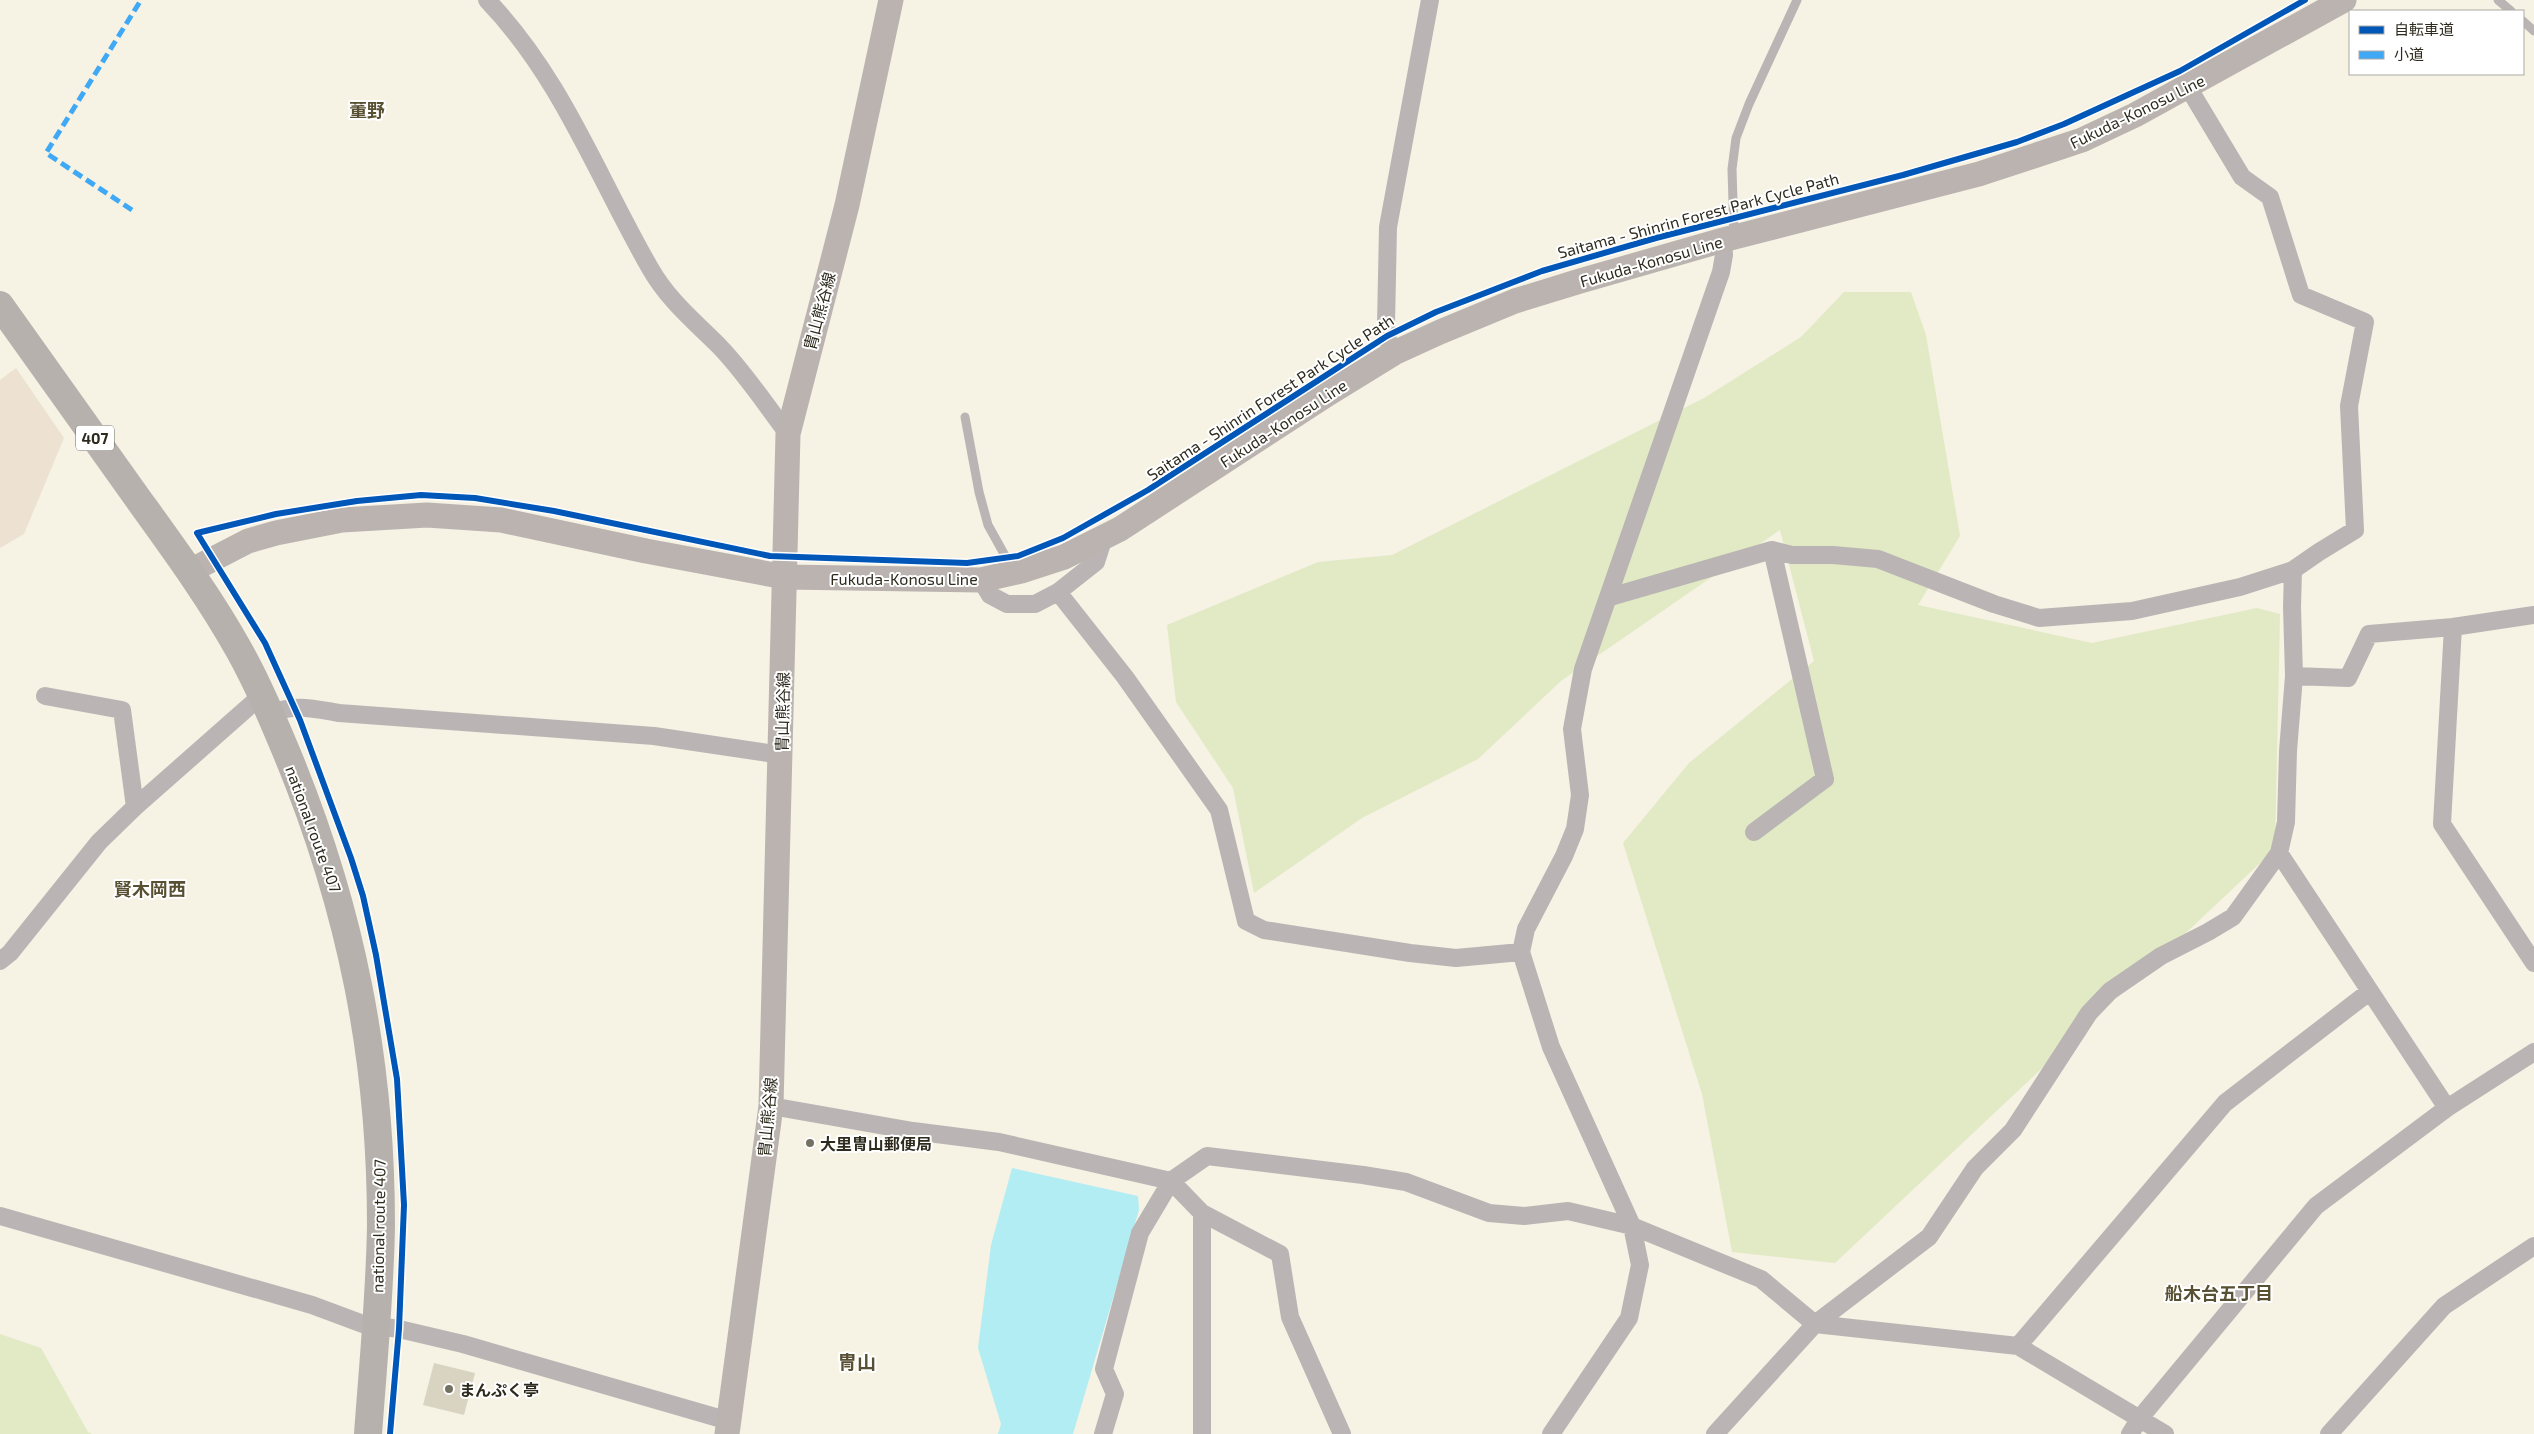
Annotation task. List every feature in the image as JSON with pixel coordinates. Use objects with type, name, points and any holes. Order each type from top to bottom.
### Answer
[{"type":"highway","name":"national route 407","points":[[0,305],[190,571],[238,649],[267,705],[303,791],[341,904],[354,961],[375,1088],[380,1175],[376,1326],[368,1434]]},
{"type":"main road","name":"胄山熊谷線","points":[[728,1428],[771,1106],[788,434],[847,205],[891,0]]},
{"type":"main road","name":"Fukuda-Konosu Line","points":[[190,571],[248,541],[276,533],[342,520],[427,514],[501,520],[656,553],[785,577],[981,580],[1015,573],[1064,557],[1104,537],[1394,353],[1515,301],[1729,239],[1969,177],[2082,140],[2188,87],[2344,0]]},
{"type":"street","points":[[486,0],[503,17],[542,70],[579,130],[651,270],[681,310],[727,355],[788,434]]},
{"type":"street","points":[[1394,353],[1388,341],[1386,325],[1388,227],[1430,0]]},
{"type":"street","points":[[1610,597],[1772,550],[1792,555],[1833,555],[1878,559],[1994,604],[2039,618],[2132,611],[2240,587],[2294,570],[2319,552],[2356,530],[2349,406],[2365,322],[2301,295],[2270,197],[2242,177],[2188,87]]},
{"type":"street","points":[[1551,1434],[1629,1318],[1640,1265],[1632,1226],[1551,1047],[1521,952],[1526,929],[1564,856],[1575,829],[1580,795],[1572,730],[1583,669],[1610,597],[1721,272],[1729,239]]},
{"type":"street","points":[[981,580],[990,595],[1007,604],[1035,604],[1058,592],[1096,562],[1104,537]]},
{"type":"street","points":[[1754,832],[1824,779],[1772,550]]},
{"type":"street","points":[[1715,1434],[1815,1324],[1929,1237],[1975,1168],[2013,1130],[2089,1013],[2110,991],[2161,956],[2233,917],[2280,853],[2286,822],[2288,751],[2294,676],[2292,607],[2294,570]]},
{"type":"street","points":[[1058,592],[1125,677],[1219,810],[1246,921],[1264,930],[1410,953],[1456,958],[1521,952]]},
{"type":"street","points":[[2294,676],[2348,678],[2369,634],[2453,627],[2534,615]]},
{"type":"street","points":[[2453,627],[2442,824],[2534,963]]},
{"type":"street","points":[[45,696],[122,710],[135,806]]},
{"type":"street","points":[[0,961],[10,953],[99,842],[135,806],[267,705],[280,709],[294,707],[339,713],[654,736],[781,755]]},
{"type":"street","points":[[2280,853],[2369,992],[2447,1108]]},
{"type":"street","points":[[2018,1346],[2225,1103],[2369,992]]},
{"type":"street","points":[[2130,1434],[2140,1418],[2316,1206],[2447,1108],[2534,1052]]},
{"type":"street","points":[[771,1106],[914,1131],[999,1142],[1171,1181],[1202,1213],[1280,1254],[1290,1316],[1342,1434]]},
{"type":"street","points":[[1104,1434],[1115,1394],[1104,1369],[1140,1233],[1171,1181],[1207,1156],[1363,1174],[1406,1182],[1489,1213],[1524,1216],[1568,1212],[1632,1226],[1761,1278],[1815,1324],[2018,1346],[2165,1434]]},
{"type":"street","points":[[1202,1213],[1202,1434]]},
{"type":"street","points":[[0,1216],[244,1285],[376,1326],[463,1344],[728,1428]]},
{"type":"street","points":[[2329,1434],[2444,1306],[2534,1246]]},
{"type":"lane","points":[[1729,239],[1732,169],[1736,138],[1753,95],[1797,0]]},
{"type":"lane","points":[[2498,0],[2510,10]]},
{"type":"lane","points":[[2524,22],[2534,31]]},
{"type":"lane","points":[[964,417],[978,492],[988,525],[1015,573]]},
{"type":"shaded area","points":[[16,368],[64,438],[24,534],[0,548],[0,380]]},
{"type":"green space","points":[[1844,292],[1911,292],[1926,335],[1960,536],[1918,605],[2092,643],[2257,608],[2280,614],[2275,849],[1835,1263],[1732,1252],[1702,1094],[1623,843],[1689,763],[1814,661],[1780,530],[1561,681],[1478,759],[1362,818],[1254,893],[1233,788],[1176,702],[1167,625],[1318,562],[1392,555],[1704,398],[1801,337]]},
{"type":"green space","points":[[0,1334],[41,1348],[88,1432],[92,1434],[0,1434]]},
{"type":"water","points":[[1012,1168],[1138,1196],[1139,1210],[1073,1434],[998,1434],[1001,1424],[978,1348],[991,1245]]},
{"type":"building","name":"まんぷく亭","points":[[434,1363],[475,1373],[464,1415],[423,1405]]},
{"type":"marked path","points":[[132,210],[46,153],[141,0]]},
{"type":"cycle path","name":"Saitama - Shinrin Forest Park Cycle Path","points":[[390,1434],[399,1329],[404,1205],[397,1079],[376,955],[363,896],[351,858],[300,720],[265,643],[197,533],[276,514],[357,501],[421,495],[475,498],[554,511],[770,556],[967,563],[1018,556],[1063,538],[1148,490],[1387,336],[1436,312],[1542,271],[1656,238],[1903,175],[2017,142],[2064,124],[2180,71],[2305,0]]},
{"type":"place","name":"大里冑山郵便局","points":[[810,1143]]},
{"type":"place","name":"まんぷく亭","points":[[449,1389]]},
{"type":"district","name":"董野","points":[[367,110]]},
{"type":"district","name":"賢木岡西","points":[[150,889]]},
{"type":"district","name":"船木台五丁目","points":[[2219,1293]]},
{"type":"district","name":"冑山","points":[[857,1361]]}]
